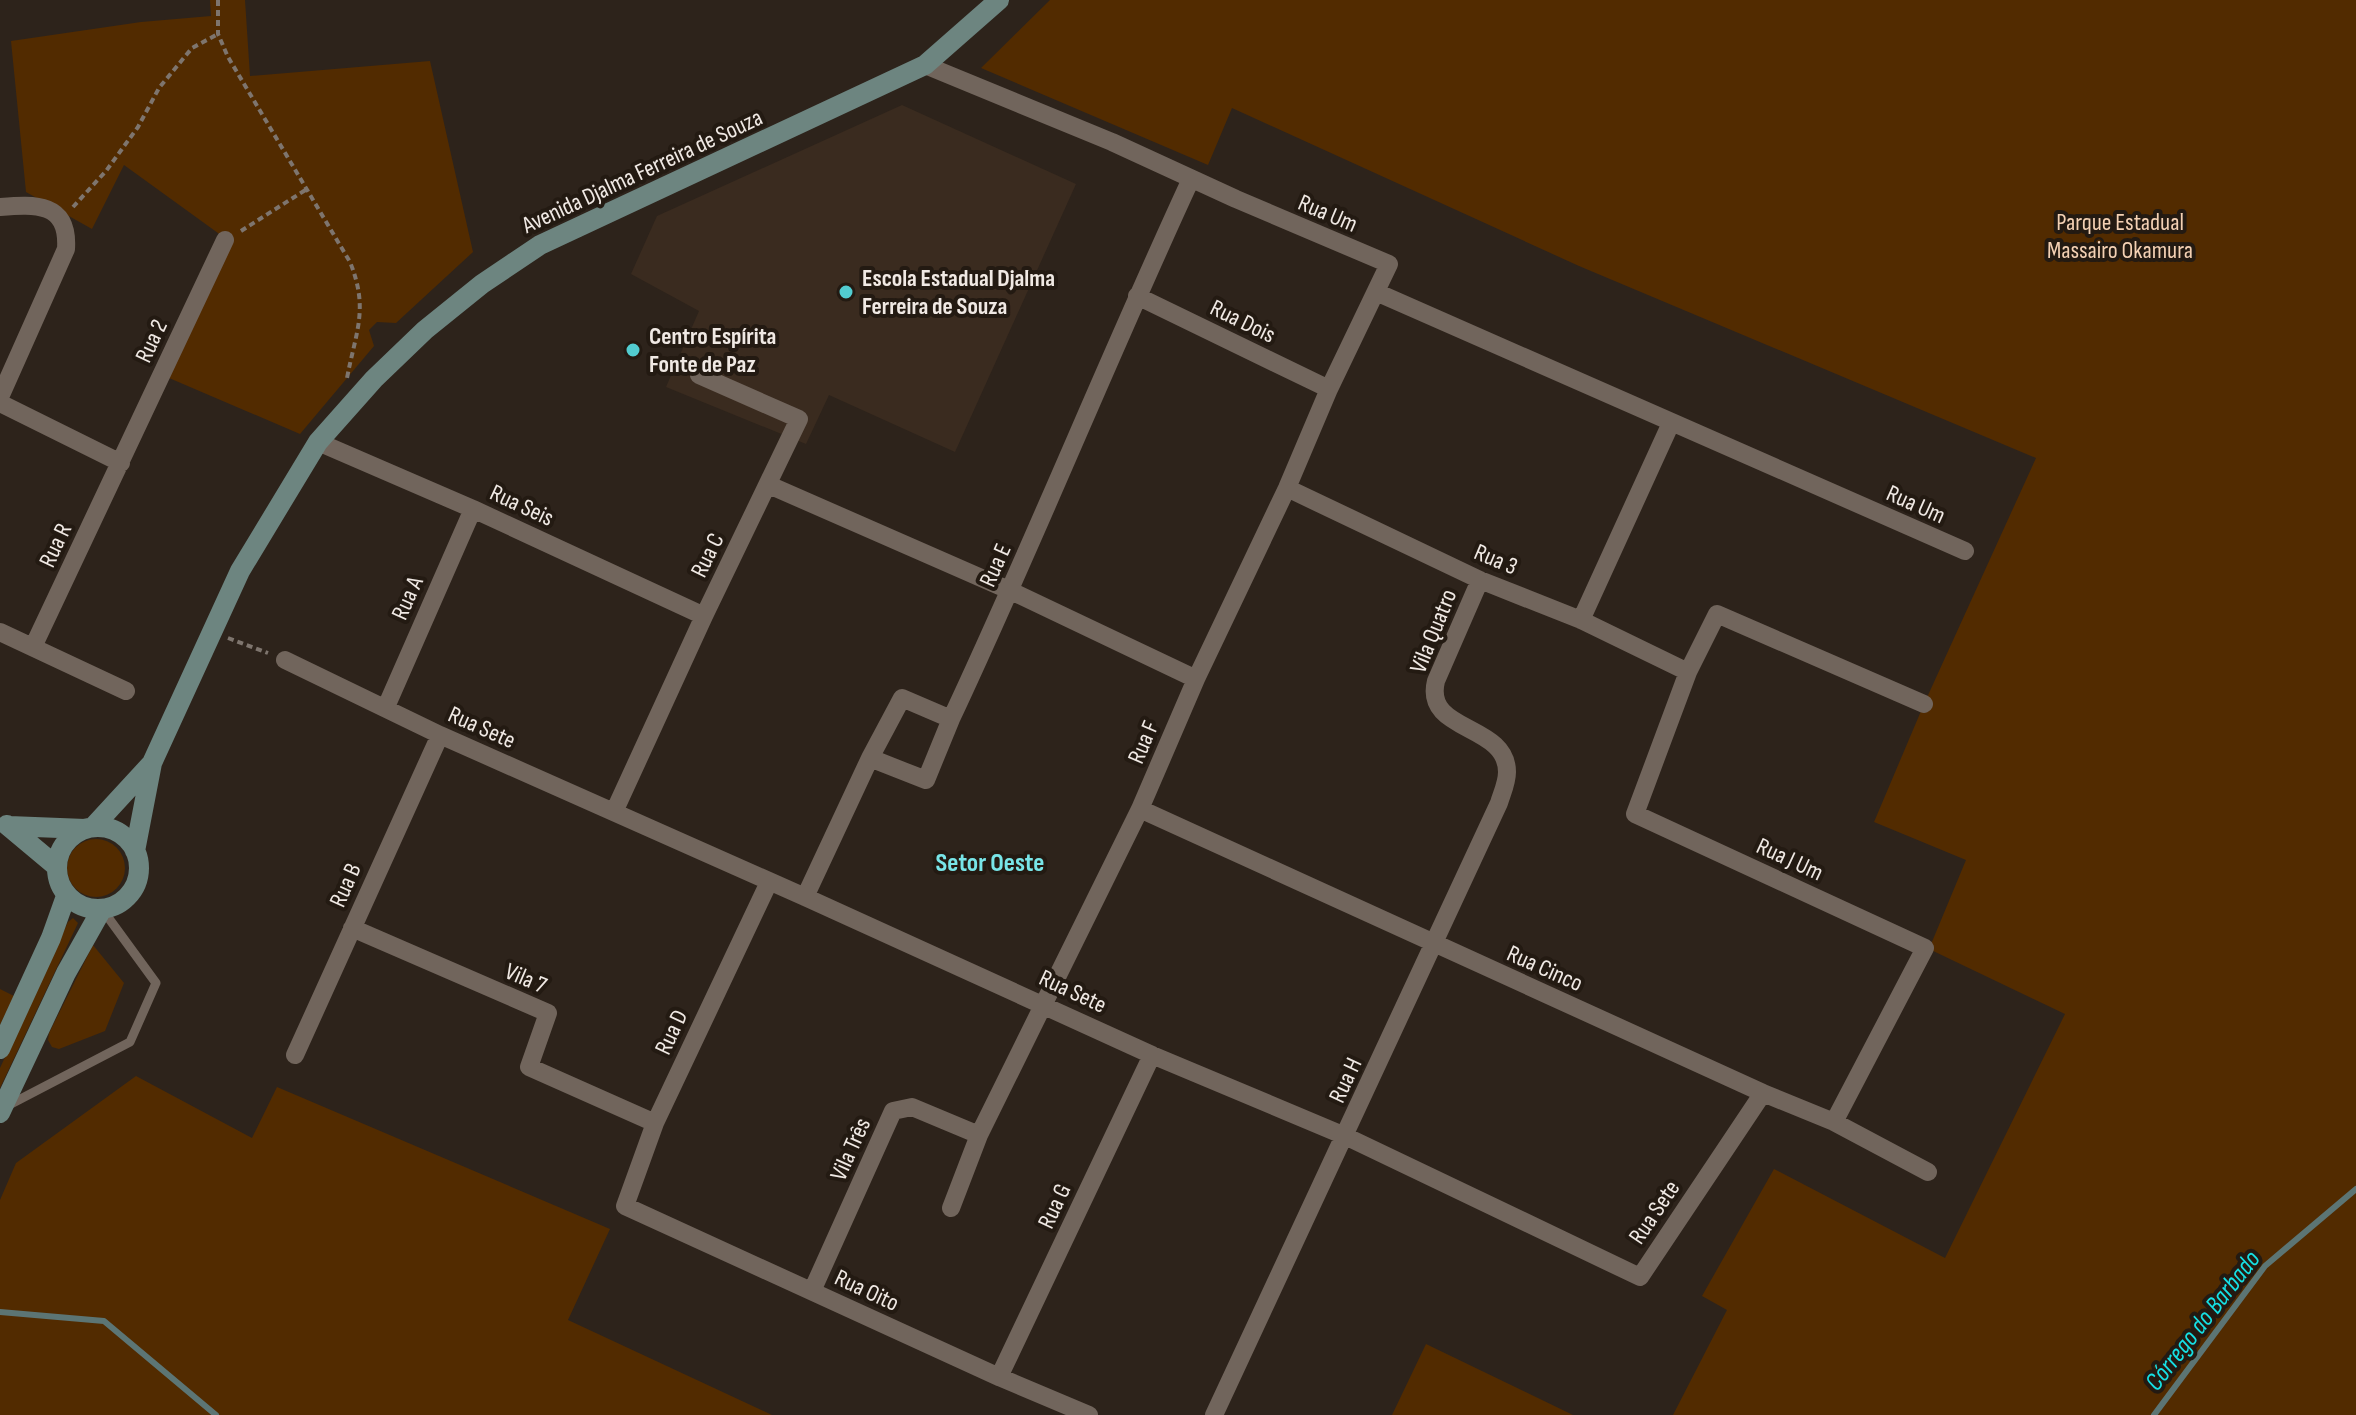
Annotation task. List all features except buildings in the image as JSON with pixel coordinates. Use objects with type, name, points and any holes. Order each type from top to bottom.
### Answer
[{"type":"main road","name":"Avenida Djalma Ferreira de Souza","points":[[1,1111],[66,973],[102,909],[122,901],[136,884],[139,873],[135,851],[152,763],[240,571],[318,442],[338,419],[425,330],[482,284],[540,245],[925,65],[999,0]]},
{"type":"main road","name":"Avenida Djalma Ferreira de Souza","points":[[56,866],[65,843],[89,828],[152,763]]},
{"type":"main road","points":[[4,824],[107,828],[119,833],[135,851]]},
{"type":"main road","points":[[4,824],[56,866],[60,886],[66,896],[77,904],[102,909]]},
{"type":"main road","points":[[0,1049],[51,938],[66,896]]},
{"type":"street","name":"Rua Um","points":[[925,65],[1112,142],[1389,264],[1376,292],[1965,551]]},
{"type":"street","name":"Rua E","points":[[870,758],[926,780],[1191,179]]},
{"type":"street","points":[[0,207],[34,205],[49,210],[61,221],[67,236],[66,249],[0,397]]},
{"type":"street","name":"Rua 2","points":[[121,463],[225,240]]},
{"type":"street","name":"Rua F","points":[[951,1208],[979,1135],[1140,809],[1196,679],[1376,292]]},
{"type":"street","name":"Rua Dois","points":[[1137,296],[1329,389]]},
{"type":"street","name":"Rua C","points":[[614,812],[799,419],[699,375]]},
{"type":"street","points":[[0,403],[121,463]]},
{"type":"street","points":[[1581,620],[1671,423]]},
{"type":"street","name":"Rua Seis","points":[[318,442],[473,509],[704,616]]},
{"type":"street","name":"Rua R","points":[[33,647],[121,463]]},
{"type":"street","points":[[769,485],[1011,591],[1196,679]]},
{"type":"street","name":"Rua 3","points":[[1287,488],[1480,580],[1581,620],[1688,672]]},
{"type":"street","name":"Rua A","points":[[386,707],[473,509]]},
{"type":"street","name":"Vila Quatro","points":[[1480,580],[1436,681],[1435,697],[1443,713],[1490,740],[1506,761]]},
{"type":"street","points":[[1688,672],[1717,614],[1924,704]]},
{"type":"street","points":[[0,632],[126,691]]},
{"type":"street","name":"Rua Sete","points":[[285,660],[440,735],[1152,1055],[1345,1136],[1640,1277],[1763,1093]]},
{"type":"street","name":"Rua J Um","points":[[1688,672],[1635,814],[1925,948],[1834,1122]]},
{"type":"street","points":[[805,897],[870,758],[902,698],[951,719]]},
{"type":"street","name":"Rua B","points":[[295,1055],[440,735]]},
{"type":"street","name":"Rua H","points":[[1214,1415],[1499,803],[1506,781],[1506,761]]},
{"type":"street","name":"Rua Cinco","points":[[1140,809],[1763,1093],[1834,1122],[1928,1172]]},
{"type":"street","name":"Rua D","points":[[625,1206],[655,1123],[769,882]]},
{"type":"street","name":"Vila 7","points":[[352,928],[548,1013],[529,1067],[655,1123]]},
{"type":"street","name":"Rua G","points":[[999,1377],[1152,1055]]},
{"type":"street","name":"Vila Três","points":[[812,1291],[893,1111],[912,1107],[979,1135]]},
{"type":"street","name":"Rua Oito","points":[[625,1206],[1089,1415]]},
{"type":"lane","points":[[1,1111],[130,1042],[156,983],[102,909]]},
{"type":"path","points":[[218,0],[218,34],[244,87],[350,262],[360,285],[361,315],[338,419]]},
{"type":"path","points":[[61,221],[106,171],[138,127],[159,88],[192,48],[218,34]]},
{"type":"path","points":[[225,240],[307,189]]},
{"type":"path","points":[[211,631],[285,660]]},
{"type":"shaded area","name":"Escola Estadual Djalma Ferreira de Souza","points":[[902,105],[1076,184],[955,452],[829,395],[806,444],[666,387],[699,311],[631,274],[657,216]]},
{"type":"green space","points":[[210,0],[245,0],[250,76],[430,61],[473,252],[396,323],[377,322],[369,330],[374,346],[300,434],[169,378],[229,241],[124,165],[92,229],[26,192],[11,41],[141,22],[211,16]]},
{"type":"green space","name":"Parque Estadual Massairo Okamura","points":[[1050,0],[2356,0],[2356,1415],[1673,1415],[1727,1310],[1702,1296],[1774,1169],[1945,1258],[2065,1014],[1929,949],[1966,860],[1874,822],[2036,458],[1579,266],[1232,108],[1208,165],[981,68]]},
{"type":"green space","points":[[96,839],[117,847],[125,868],[117,889],[96,897],[75,889],[67,868],[75,847]]},
{"type":"green space","points":[[73,918],[78,923],[0,1088],[0,1068],[68,922]]},
{"type":"green space","points":[[93,945],[124,983],[105,1031],[59,1049],[52,1047],[48,1040],[49,1033]]},
{"type":"green space","points":[[0,989],[14,996],[0,1025]]},
{"type":"green space","points":[[136,1076],[252,1138],[277,1087],[610,1229],[568,1320],[772,1415],[0,1415],[0,1200],[16,1163]]},
{"type":"green space","points":[[1426,1344],[1573,1415],[1392,1415]]},
{"type":"waterway","name":"Córrego do Barbado","points":[[2154,1415],[2265,1266],[2356,1189]]},
{"type":"waterway","name":"Córrego do Barbado","points":[[0,1312],[104,1321],[216,1415]]},
{"type":"place","name":"Escola Estadual Djalma Ferreira de Souza","points":[[846,292]]},
{"type":"place","name":"Centro Espírita Fonte de Paz","points":[[633,350]]},
{"type":"district","name":"Setor Oeste","points":[[990,862]]}]
